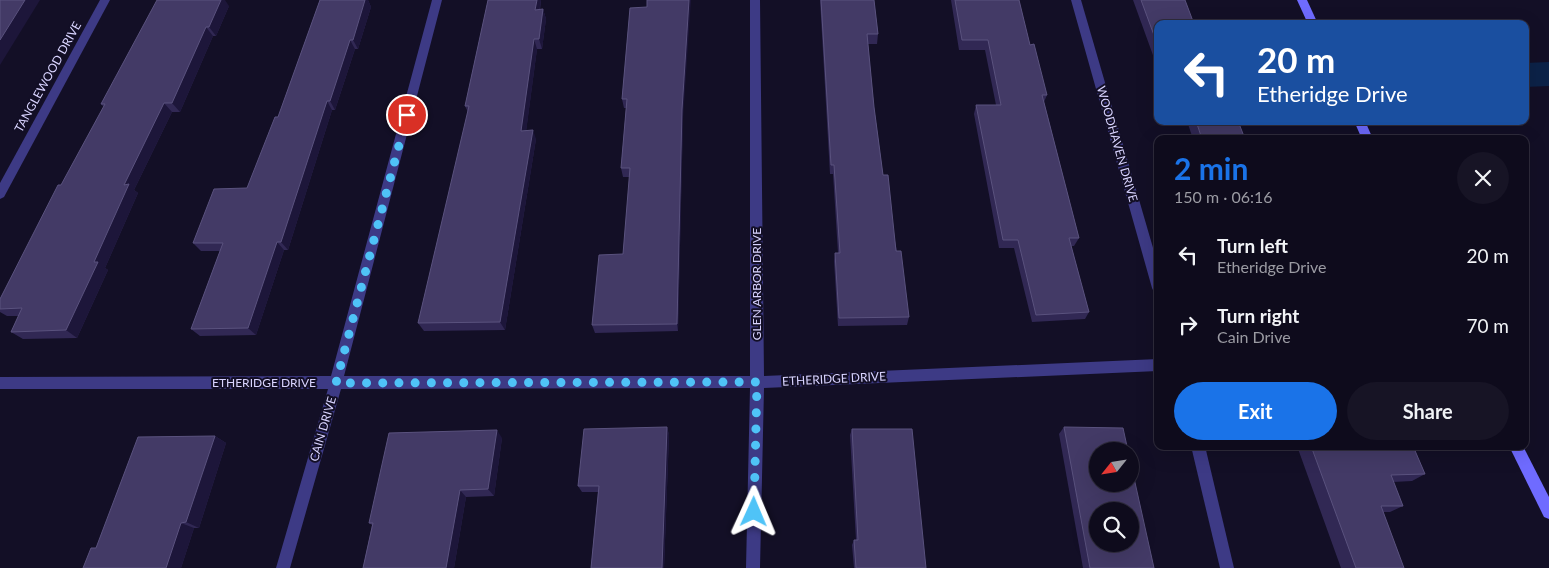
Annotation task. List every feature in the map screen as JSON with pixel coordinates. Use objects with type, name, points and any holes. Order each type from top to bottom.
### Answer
[{"type":"main road","points":[[1302,0],[1311,20]]},
{"type":"main road","points":[[1518,450],[1549,512]]},
{"type":"street","name":"TANGLEWOOD DRIVE","points":[[0,194],[105,0]]},
{"type":"street","name":"CAIN DRIVE","points":[[283,568],[336,383],[438,0]]},
{"type":"street","name":"GLEN ARBOR DRIVE","points":[[753,568],[757,382],[755,0]]},
{"type":"street","name":"WOODHAVEN DRIVE","points":[[1076,0],[1154,274]]},
{"type":"street","name":"ETHERIDGE DRIVE","points":[[0,383],[757,382],[1154,365]]},
{"type":"street","points":[[1199,450],[1227,568]]},
{"type":"building","points":[[0,0],[25,0],[0,40]]},
{"type":"building","points":[[157,0],[221,0],[209,27],[206,27],[172,103],[164,103],[124,185],[129,184],[94,262],[98,262],[66,330],[11,332],[22,308],[0,309],[0,299],[58,185],[61,185],[105,104],[101,104]]},
{"type":"building","points":[[320,0],[365,0],[353,40],[350,40],[330,101],[327,101],[281,242],[277,242],[248,328],[191,329],[223,243],[193,243],[214,189],[247,188],[275,117],[278,117]]},
{"type":"building","points":[[488,0],[537,0],[535,10],[543,9],[539,39],[534,39],[521,131],[533,130],[500,322],[418,323],[469,106],[465,106]]},
{"type":"building","points":[[647,0],[689,0],[682,110],[677,324],[592,325],[599,255],[623,254],[630,168],[621,168],[627,99],[622,99],[630,8],[647,7]]},
{"type":"building","points":[[821,0],[874,0],[878,34],[867,34],[874,107],[883,175],[888,175],[896,251],[901,251],[909,317],[839,318],[835,253],[840,253],[834,165],[831,165]]},
{"type":"building","points":[[955,0],[1019,0],[1030,45],[1034,44],[1047,95],[1042,95],[1079,238],[1069,238],[1089,312],[1036,315],[1018,240],[1003,240],[976,105],[1001,105],[988,40],[962,40]]},
{"type":"building","points":[[1141,0],[1185,0],[1192,20],[1154,20],[1154,35]]},
{"type":"building","points":[[1197,125],[1240,125],[1243,135],[1201,135]]},
{"type":"building","points":[[667,427],[662,568],[591,568],[599,486],[578,486],[584,429]]},
{"type":"building","points":[[1064,427],[1123,428],[1126,442],[1089,442],[1089,492],[1137,492],[1154,568],[1090,568]]},
{"type":"building","points":[[852,429],[912,429],[926,568],[856,568],[854,540],[858,540]]},
{"type":"building","points":[[497,430],[488,489],[460,490],[446,568],[363,568],[373,523],[369,523],[389,433]]},
{"type":"building","points":[[215,436],[186,522],[181,523],[166,568],[83,568],[91,548],[96,548],[138,437]]},
{"type":"building","points":[[1312,450],[1415,450],[1425,474],[1391,475],[1403,506],[1381,506],[1404,568],[1356,568]]},
{"type":"waterway","points":[[1529,75],[1549,74]]},
{"type":"route","points":[[407,115],[336,383],[757,382],[754,512]]}]
